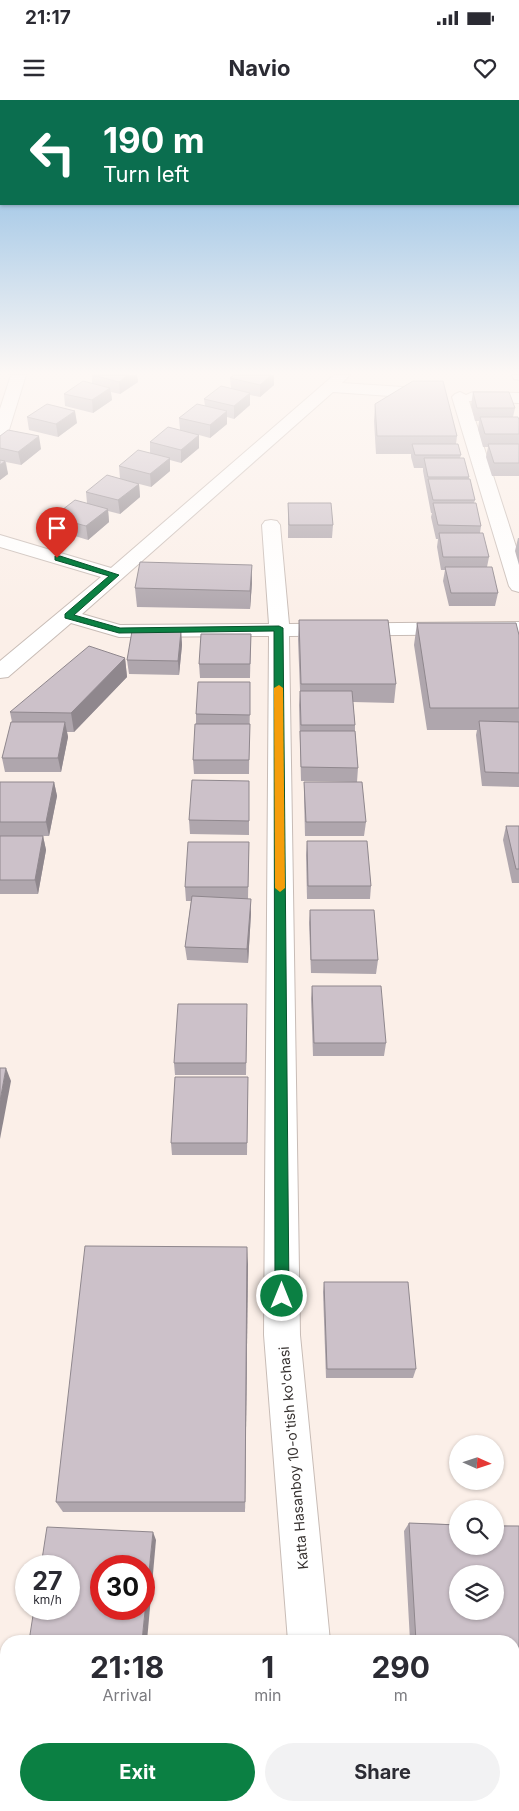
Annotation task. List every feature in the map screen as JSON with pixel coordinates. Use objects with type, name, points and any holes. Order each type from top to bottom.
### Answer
[{"type":"street","points":[[0,672],[68,616],[252,455]]},
{"type":"street","points":[[478,455],[519,586]]},
{"type":"street","name":"Katta Hasanboy 10-o'tish ko'chasi","points":[[271,525],[279,628],[282,1335],[308,1635]]},
{"type":"street","points":[[0,541],[115,575]]},
{"type":"street","points":[[68,616],[119,631],[279,628],[519,628]]},
{"type":"building","points":[[132,455],[157,455],[170,458],[150,474],[119,466]]},
{"type":"building","points":[[491,455],[519,455],[519,463],[494,463]]},
{"type":"building","points":[[424,458],[464,458],[469,477],[428,477]]},
{"type":"building","points":[[107,475],[139,484],[118,500],[86,492]]},
{"type":"building","points":[[428,479],[470,479],[475,500],[433,500]]},
{"type":"building","points":[[75,500],[108,509],[86,526],[53,517]]},
{"type":"building","points":[[288,503],[331,503],[333,525],[289,525]]},
{"type":"building","points":[[433,503],[476,503],[481,526],[438,525]]},
{"type":"building","points":[[439,533],[483,533],[489,557],[443,557]]},
{"type":"building","points":[[140,562],[252,565],[250,591],[135,588]]},
{"type":"building","points":[[445,567],[492,567],[498,593],[451,593]]},
{"type":"building","points":[[299,620],[388,620],[396,684],[301,684]]},
{"type":"building","points":[[417,623],[516,623],[519,635],[519,708],[430,708]]},
{"type":"building","points":[[132,631],[181,631],[178,661],[127,660]]},
{"type":"building","points":[[201,634],[251,634],[250,664],[199,664]]},
{"type":"building","points":[[89,646],[125,658],[71,713],[10,712]]},
{"type":"building","points":[[198,682],[250,682],[250,715],[196,714]]},
{"type":"building","points":[[300,691],[352,691],[355,725],[301,725]]},
{"type":"building","points":[[479,721],[519,722],[519,773],[485,772]]},
{"type":"building","points":[[11,722],[65,722],[58,758],[2,758]]},
{"type":"building","points":[[195,724],[250,724],[249,760],[193,760]]},
{"type":"building","points":[[300,731],[355,731],[358,768],[301,767]]},
{"type":"building","points":[[192,780],[249,781],[249,821],[189,820]]},
{"type":"building","points":[[0,782],[54,782],[46,822],[0,822]]},
{"type":"building","points":[[304,782],[362,782],[366,822],[306,822]]},
{"type":"building","points":[[506,826],[519,826],[519,869],[516,869]]},
{"type":"building","points":[[0,836],[43,836],[35,880],[0,880]]},
{"type":"building","points":[[307,841],[367,841],[371,886],[308,886]]},
{"type":"building","points":[[188,842],[249,842],[248,887],[185,887]]},
{"type":"building","points":[[192,896],[251,899],[247,949],[185,947]]},
{"type":"building","points":[[310,910],[374,910],[378,960],[311,960]]},
{"type":"building","points":[[312,986],[381,986],[386,1043],[314,1043]]},
{"type":"building","points":[[178,1004],[247,1004],[246,1063],[174,1063]]},
{"type":"building","points":[[0,1068],[6,1068],[0,1101]]},
{"type":"building","points":[[175,1077],[248,1077],[247,1143],[171,1143]]},
{"type":"building","points":[[85,1246],[247,1247],[245,1502],[56,1502]]},
{"type":"building","points":[[324,1282],[408,1282],[416,1369],[327,1369]]},
{"type":"building","points":[[409,1523],[449,1525],[449,1555],[504,1555],[504,1526],[519,1526],[519,1635],[416,1635]]},
{"type":"building","points":[[47,1527],[153,1532],[151,1555],[90,1555],[90,1620],[144,1620],[143,1635],[30,1635],[32,1620],[80,1620],[80,1555],[43,1555]]},
{"type":"slow traffic","points":[[279,688],[280,888]]},
{"type":"route","points":[[57,558],[115,575],[68,616],[119,631],[279,628],[282,1296]]}]
